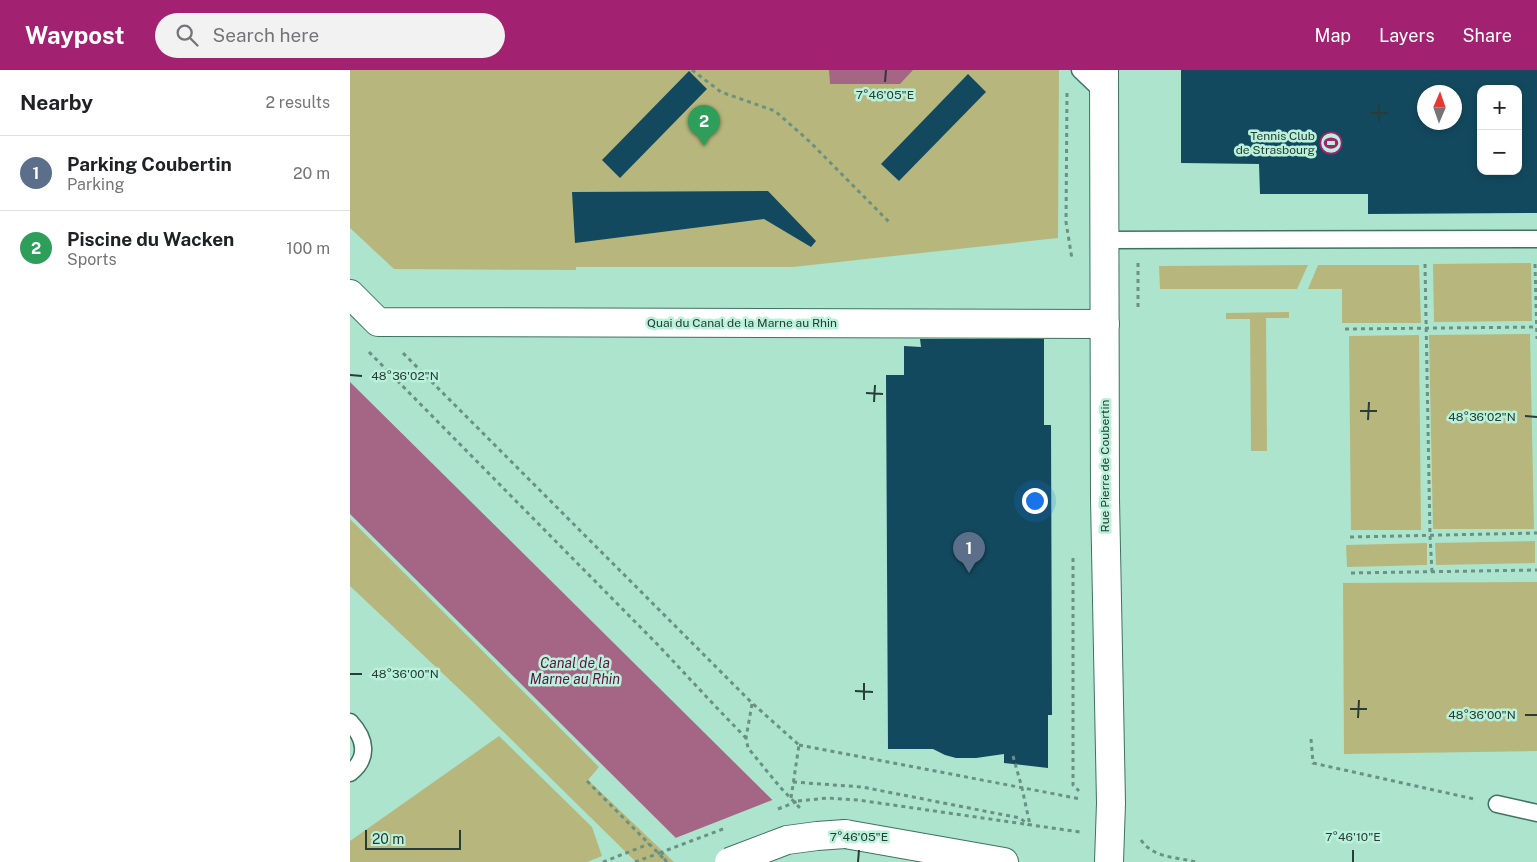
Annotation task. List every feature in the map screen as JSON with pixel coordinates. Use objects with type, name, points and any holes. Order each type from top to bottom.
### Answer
[{"type":"street","name":"Rue Pierre de Coubertin","points":[[1104,82],[1106,324],[1100,802],[1110,849]]},
{"type":"street","points":[[350,294],[378,322]]},
{"type":"street","name":"Quai du Canal de la Marne au Rhin","points":[[378,322],[1106,324]]},
{"type":"street","points":[[729,862],[787,840],[845,834],[1004,862]]},
{"type":"lane","points":[[1080,70],[1104,82]]},
{"type":"lane","points":[[1105,240],[1536,239]]},
{"type":"lane","points":[[350,722],[358,730],[365,749],[358,767],[350,773]]},
{"type":"lane","points":[[1496,804],[1537,813]]},
{"type":"path","points":[[692,70],[721,92],[775,111],[809,141],[890,224]]},
{"type":"path","points":[[1067,90],[1066,222],[1072,267]]},
{"type":"path","points":[[1424,238],[1432,572]]},
{"type":"path","points":[[1536,239],[1537,339]]},
{"type":"path","points":[[378,322],[386,337],[752,703],[799,745],[1100,802]]},
{"type":"path","points":[[1345,329],[1537,327]]},
{"type":"path","points":[[367,350],[659,646],[746,738]]},
{"type":"path","points":[[1350,537],[1537,533]]},
{"type":"path","points":[[1073,555],[1073,785],[1100,802]]},
{"type":"path","points":[[1351,573],[1537,570]]},
{"type":"path","points":[[752,703],[746,738],[748,748],[791,799],[799,745]]},
{"type":"path","points":[[1311,739],[1313,763],[1496,804]]},
{"type":"path","points":[[1013,756],[1030,826]]},
{"type":"path","points":[[586,781],[667,862]]},
{"type":"path","points":[[793,782],[862,787],[1020,818],[1030,826]]},
{"type":"path","points":[[798,801],[828,798],[858,800],[1030,826],[1110,849],[1138,836],[1145,846],[1158,855],[1196,862]]},
{"type":"path","points":[[603,862],[649,844]]},
{"type":"path","points":[[635,862],[662,852],[667,862]]},
{"type":"green space","points":[[350,70],[1059,70],[1058,238],[793,267],[576,267],[576,270],[394,269],[350,228]]},
{"type":"green space","points":[[1531,263],[1532,321],[1434,322],[1433,264]]},
{"type":"green space","points":[[1308,265],[1297,289],[1160,289],[1159,266]]},
{"type":"green space","points":[[1318,265],[1419,265],[1421,323],[1342,323],[1342,289],[1308,289]]},
{"type":"green space","points":[[1289,312],[1289,318],[1266,318],[1267,451],[1251,451],[1250,319],[1226,319],[1226,313]]},
{"type":"green space","points":[[1530,334],[1534,529],[1433,529],[1429,335]]},
{"type":"green space","points":[[1419,335],[1421,530],[1351,530],[1349,336]]},
{"type":"green space","points":[[350,519],[599,767],[588,780],[674,862],[636,862],[473,702],[350,586]]},
{"type":"green space","points":[[1535,541],[1535,563],[1436,565],[1435,543]]},
{"type":"green space","points":[[1427,543],[1427,565],[1347,567],[1346,545]]},
{"type":"green space","points":[[1537,582],[1537,751],[1344,754],[1343,583]]},
{"type":"green space","points":[[499,736],[592,827],[602,856],[587,862],[350,862],[350,841]]},
{"type":"water","points":[[829,70],[913,70],[900,84],[830,84]]},
{"type":"water","name":"Canal de la Marne au Rhin","points":[[350,382],[835,862],[700,862],[350,514]]},
{"type":"pier","points":[[775,799],[837,862],[697,862],[673,839]]},
{"type":"building","name":"Tennis Club de Strasbourg","points":[[1181,70],[1537,70],[1537,213],[1368,214],[1368,194],[1260,194],[1259,164],[1181,163]]},
{"type":"building","points":[[689,71],[707,89],[620,178],[602,160]]},
{"type":"building","points":[[968,74],[986,92],[899,181],[881,164]]},
{"type":"building","points":[[768,191],[816,241],[811,247],[764,219],[575,243],[572,192]]},
{"type":"building","points":[[920,339],[1044,339],[1044,425],[1051,425],[1052,715],[1048,715],[1048,768],[1004,763],[1004,754],[976,758],[956,758],[933,749],[888,749],[886,375],[904,375],[904,346],[921,347]]},
{"type":"place","name":"Tennis Club de Strasbourg","points":[[1331,143]]},
{"type":"place","name":"Piscine du Wacken","points":[[704,146]]},
{"type":"place","name":"Parking Coubertin","points":[[969,573]]}]
